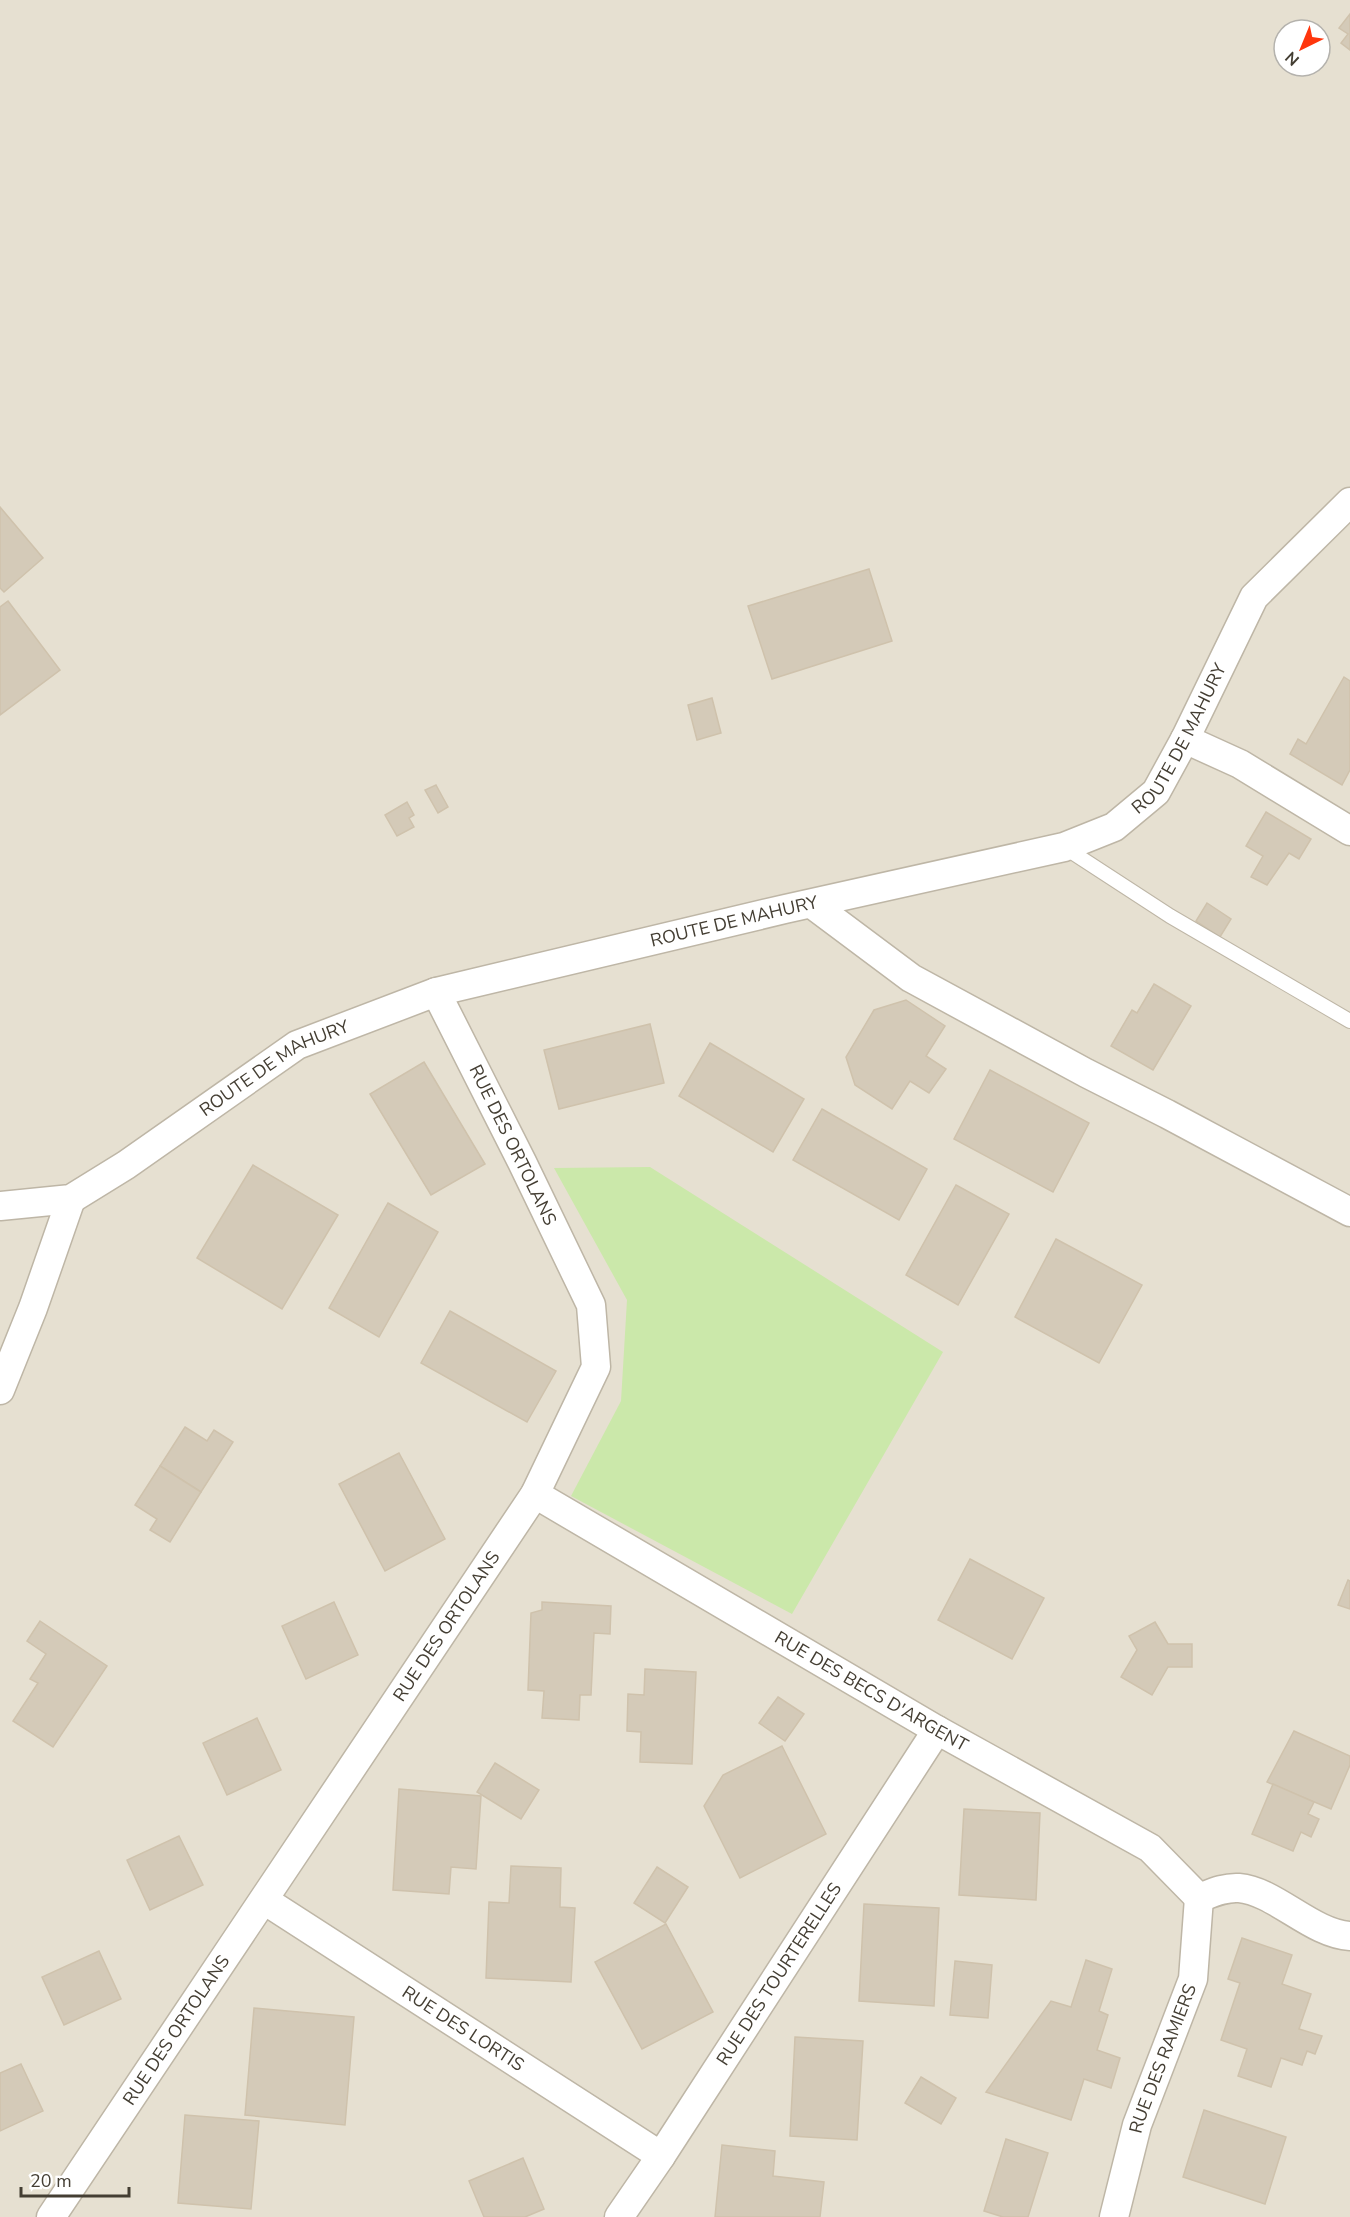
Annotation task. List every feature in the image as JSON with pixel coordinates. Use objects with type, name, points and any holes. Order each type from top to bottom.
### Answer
[{"type":"street","name":"ROUTE DE MAHURY","points":[[0,1206],[71,1199],[126,1165],[297,1045],[436,992],[1064,847],[1114,827],[1156,792],[1185,739],[1254,597],[1350,502]]},
{"type":"street","points":[[1185,739],[1240,764],[1350,831]]},
{"type":"street","points":[[812,904],[911,978],[1350,1212]]},
{"type":"street","name":"RUE DES ORTOLANS","points":[[51,2217],[536,1494],[596,1367],[591,1305],[436,992]]},
{"type":"street","points":[[0,1390],[33,1308],[71,1199]]},
{"type":"street","name":"RUE DES BECS D'ARGENT","points":[[536,1494],[937,1730],[1150,1848],[1198,1898]]},
{"type":"street","name":"RUE DES TOURTERELLES","points":[[619,2217],[661,2156],[937,1730]]},
{"type":"street","points":[[1198,1898],[1221,1890],[1239,1888],[1256,1893],[1331,1933],[1350,1936]]},
{"type":"street","name":"RUE DES RAMIERS","points":[[1114,2217],[1137,2125],[1193,1979],[1198,1898]]},
{"type":"street","name":"RUE DES LORTIS","points":[[264,1900],[661,2156]]},
{"type":"lane","points":[[1064,847],[1170,916],[1350,1021]]},
{"type":"shaded area","points":[[0,0],[1350,0],[1350,2217],[0,2217]]},
{"type":"green space","points":[[650,1167],[943,1352],[792,1614],[571,1496],[621,1401],[627,1300],[554,1168]]},
{"type":"building","points":[[1350,14],[1350,50],[1341,43],[1348,34],[1339,28]]},
{"type":"building","points":[[0,507],[43,558],[4,592],[0,588]]},
{"type":"building","points":[[869,569],[892,641],[772,679],[748,606]]},
{"type":"building","points":[[8,601],[60,670],[0,715],[0,607]]},
{"type":"building","points":[[1344,677],[1350,681],[1350,770],[1342,785],[1290,754],[1298,739],[1306,744]]},
{"type":"building","points":[[712,698],[721,733],[697,740],[688,705]]},
{"type":"building","points":[[436,785],[448,807],[438,813],[425,790]]},
{"type":"building","points":[[407,802],[414,815],[409,818],[414,827],[397,836],[385,815]]},
{"type":"building","points":[[1266,812],[1311,839],[1299,859],[1289,853],[1267,885],[1251,877],[1263,856],[1246,846]]},
{"type":"building","points":[[1207,903],[1231,919],[1220,937],[1196,921]]},
{"type":"building","points":[[1154,984],[1191,1006],[1153,1070],[1111,1046],[1132,1010],[1137,1013]]},
{"type":"building","points":[[906,1000],[945,1026],[926,1056],[946,1069],[929,1093],[910,1081],[892,1109],[855,1085],[846,1057],[874,1010]]},
{"type":"building","points":[[650,1024],[664,1083],[559,1109],[544,1050]]},
{"type":"building","points":[[710,1043],[804,1099],[773,1152],[679,1096]]},
{"type":"building","points":[[424,1062],[485,1164],[431,1195],[370,1094]]},
{"type":"building","points":[[990,1070],[1089,1123],[1053,1192],[954,1139]]},
{"type":"building","points":[[822,1109],[927,1169],[899,1220],[793,1160]]},
{"type":"building","points":[[253,1165],[338,1215],[282,1309],[197,1258]]},
{"type":"building","points":[[956,1185],[1009,1214],[958,1305],[906,1275]]},
{"type":"building","points":[[388,1203],[438,1232],[379,1337],[329,1308]]},
{"type":"building","points":[[1056,1239],[1142,1285],[1099,1363],[1015,1317]]},
{"type":"building","points":[[450,1311],[556,1371],[527,1422],[421,1363]]},
{"type":"building","points":[[185,1427],[207,1441],[214,1430],[233,1442],[201,1492],[160,1466]]},
{"type":"building","points":[[399,1453],[445,1539],[385,1571],[339,1484]]},
{"type":"building","points":[[160,1466],[201,1492],[170,1542],[150,1530],[157,1519],[135,1505]]},
{"type":"building","points":[[970,1559],[1044,1598],[1012,1659],[938,1620]]},
{"type":"building","points":[[1348,1580],[1350,1581],[1350,1609],[1338,1605]]},
{"type":"building","points":[[334,1602],[358,1655],[306,1679],[282,1626]]},
{"type":"building","points":[[542,1602],[611,1606],[610,1634],[594,1633],[591,1695],[580,1695],[579,1720],[542,1718],[544,1691],[528,1690],[531,1613],[542,1610]]},
{"type":"building","points":[[40,1621],[107,1666],[53,1747],[13,1721],[38,1683],[30,1679],[46,1654],[27,1641]]},
{"type":"building","points":[[1155,1622],[1168,1644],[1192,1644],[1192,1667],[1168,1667],[1152,1695],[1121,1677],[1137,1650],[1129,1636]]},
{"type":"building","points":[[645,1669],[696,1672],[692,1764],[640,1762],[641,1732],[627,1731],[628,1694],[644,1695]]},
{"type":"building","points":[[778,1697],[804,1714],[785,1741],[759,1723]]},
{"type":"building","points":[[257,1718],[281,1770],[227,1795],[203,1743]]},
{"type":"building","points":[[1294,1731],[1350,1756],[1350,1765],[1331,1809],[1267,1782]]},
{"type":"building","points":[[782,1746],[826,1834],[740,1878],[704,1806],[723,1775]]},
{"type":"building","points":[[495,1763],[539,1790],[521,1819],[477,1792]]},
{"type":"building","points":[[1273,1784],[1314,1802],[1308,1814],[1319,1819],[1311,1837],[1301,1832],[1293,1851],[1252,1834]]},
{"type":"building","points":[[399,1789],[481,1796],[476,1869],[451,1867],[449,1894],[393,1890]]},
{"type":"building","points":[[964,1809],[1040,1813],[1036,1900],[959,1895]]},
{"type":"building","points":[[179,1836],[203,1885],[150,1910],[127,1860]]},
{"type":"building","points":[[511,1866],[561,1868],[560,1907],[575,1908],[571,1982],[486,1978],[489,1902],[509,1903]]},
{"type":"building","points":[[657,1867],[688,1887],[665,1923],[634,1903]]},
{"type":"building","points":[[864,1904],[939,1908],[934,2006],[859,2001]]},
{"type":"building","points":[[666,1924],[713,2012],[642,2049],[595,1962]]},
{"type":"building","points":[[1242,1938],[1292,1955],[1282,1984],[1311,1994],[1299,2029],[1322,2036],[1315,2054],[1307,2051],[1302,2065],[1281,2058],[1271,2087],[1238,2076],[1247,2049],[1221,2040],[1240,1983],[1228,1979]]},
{"type":"building","points":[[99,1951],[121,1999],[64,2025],[42,1977]]},
{"type":"building","points":[[1086,1960],[1112,1969],[1099,2011],[1108,2015],[1097,2050],[1120,2058],[1111,2088],[1084,2079],[1071,2120],[986,2092],[1051,2001],[1071,2007]]},
{"type":"building","points":[[955,1961],[992,1965],[988,2018],[950,2015]]},
{"type":"building","points":[[254,2008],[354,2017],[345,2125],[245,2115]]},
{"type":"building","points":[[795,2037],[863,2041],[857,2140],[790,2136]]},
{"type":"building","points":[[21,2064],[43,2111],[0,2131],[0,2073]]},
{"type":"building","points":[[921,2077],[956,2098],[941,2124],[905,2103]]},
{"type":"building","points":[[1204,2110],[1286,2137],[1265,2204],[1183,2177]]},
{"type":"building","points":[[185,2115],[259,2121],[251,2209],[178,2203]]},
{"type":"building","points":[[1006,2139],[1048,2153],[1028,2217],[1003,2217],[984,2211]]},
{"type":"building","points":[[722,2145],[775,2151],[773,2176],[824,2182],[820,2217],[715,2217]]},
{"type":"building","points":[[523,2158],[544,2209],[525,2217],[484,2217],[469,2181]]}]
